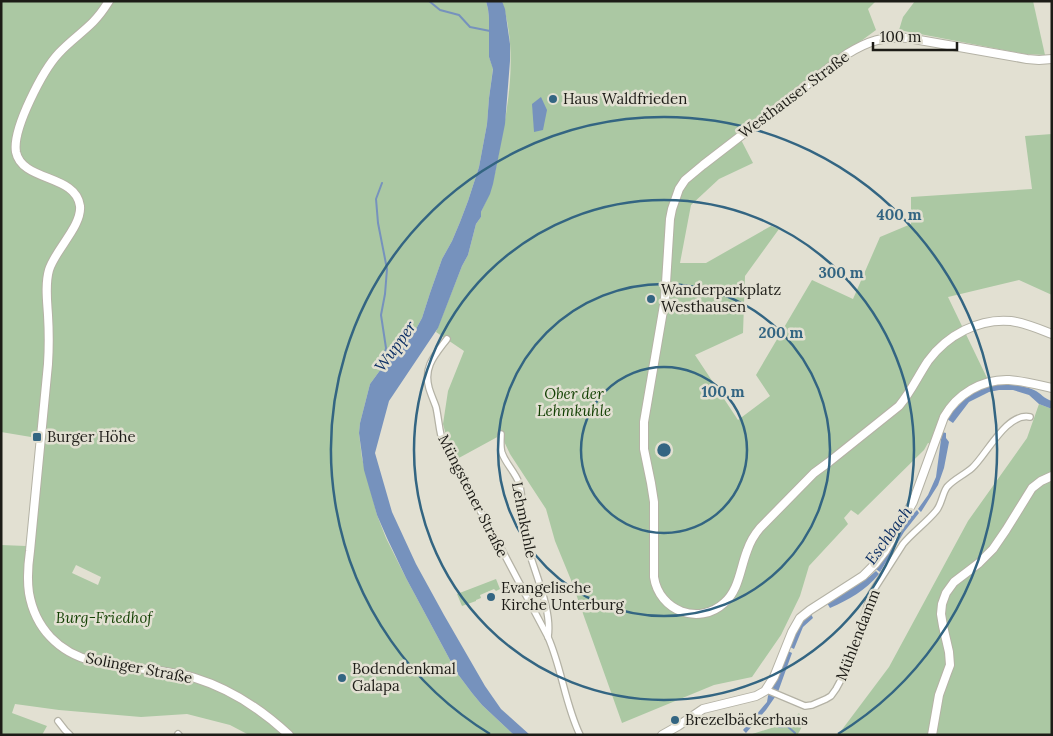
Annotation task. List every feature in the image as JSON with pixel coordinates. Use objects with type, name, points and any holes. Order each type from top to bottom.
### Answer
[{"type":"main road","name":"Solinger Straße","points":[[109,1],[94,21],[62,49],[48,68],[30,100],[16,142],[16,153],[22,163],[33,171],[71,190],[77,197],[80,207],[76,223],[52,262],[47,277],[48,364],[28,571],[29,593],[36,616],[46,633],[63,649],[73,655],[91,661],[175,673],[213,685],[249,703],[289,735]]},
{"type":"main road","name":"Westhauser Straße","points":[[1052,59],[1027,59],[908,38],[876,40],[847,54],[685,180],[676,196],[670,219],[665,300],[643,435],[653,495],[653,562],[655,583],[664,601],[679,611],[693,613],[718,608],[725,603],[734,592],[748,547],[760,528],[814,473],[899,406],[928,361],[947,340],[973,326],[999,321],[1012,321],[1052,334]]},
{"type":"main road","points":[[662,735],[703,709],[771,692],[774,677],[792,632],[799,620],[810,610],[866,574],[885,551],[913,502],[942,422],[952,405],[970,390],[995,381],[1016,381],[1052,388]]},
{"type":"main road","points":[[932,735],[938,698],[950,665],[941,617],[941,608],[946,593],[954,582],[979,563],[993,549],[1032,488],[1052,476]]},
{"type":"street","name":"Müngstener Straße","points":[[447,339],[430,363],[427,372],[429,387],[436,408],[440,437],[548,637],[554,650],[573,718],[580,735]]},
{"type":"street","name":"Mühlendamm","points":[[771,692],[805,706],[826,699],[834,692],[849,665],[871,594],[903,544],[935,512],[949,484],[973,468],[1001,432],[1017,418],[1030,417]]},
{"type":"street","name":"Lehmkuhle","points":[[501,434],[502,453],[516,476],[520,487],[523,528],[544,598],[548,619],[548,637]]},
{"type":"street","points":[[58,721],[70,735]]},
{"type":"green space","name":"Burg-Friedhof","points":[[1,1],[486,1],[489,18],[489,57],[493,68],[487,124],[479,167],[460,222],[442,259],[422,318],[416,329],[370,384],[359,433],[362,458],[377,515],[406,578],[457,673],[482,705],[514,735],[249,735],[230,725],[187,714],[141,717],[15,704],[12,713],[47,726],[42,735],[1,735],[1,545],[26,546],[37,438],[1,432]],"holes":[[[76,565],[101,577],[98,585],[72,573]]]},
{"type":"green space","name":"Ober der Lehmkuhle","points":[[502,1],[876,1],[868,9],[876,30],[737,132],[753,163],[719,179],[691,205],[680,263],[706,263],[771,226],[779,229],[745,276],[743,333],[695,355],[738,420],[770,396],[756,375],[812,280],[853,299],[880,237],[911,224],[911,197],[1032,189],[1025,136],[1052,134],[1052,295],[1019,280],[948,297],[988,380],[969,388],[952,399],[941,414],[931,444],[928,443],[924,450],[858,515],[851,510],[844,518],[848,524],[809,566],[800,596],[781,635],[752,677],[714,685],[622,723],[571,580],[555,541],[546,509],[510,454],[501,435],[457,459],[447,439],[443,424],[448,391],[464,351],[436,332],[468,255],[476,224],[481,217],[481,212],[491,188],[507,110],[511,55],[507,19]]},
{"type":"green space","points":[[915,1],[1033,1],[1045,55],[1025,54],[899,30],[903,17]]},
{"type":"green space","points":[[1039,404],[1052,409],[1052,735],[838,735],[889,667],[968,521],[1027,438]]},
{"type":"green space","points":[[496,579],[500,589],[496,591],[494,589],[480,595],[481,598],[462,606],[457,594]]},
{"type":"green space","points":[[799,713],[802,724],[797,735],[749,735],[788,724]]},
{"type":"water","points":[[486,1],[502,1],[510,44],[505,124],[493,184],[481,212],[481,217],[476,224],[468,255],[438,328],[389,401],[375,453],[392,512],[416,564],[444,615],[485,686],[501,709],[530,735],[514,735],[482,705],[457,673],[406,578],[377,515],[364,470],[359,433],[370,384],[416,329],[422,318],[442,259],[460,222],[479,167],[487,124],[493,69],[489,57],[489,18]]},
{"type":"water","points":[[541,97],[547,110],[543,130],[534,132],[532,104]]},
{"type":"water","points":[[1005,384],[1036,391],[1052,401],[1052,409],[1039,404],[1029,395],[1013,390],[999,390],[989,392],[969,402],[953,423],[947,419],[972,394],[987,387]]},
{"type":"water","points":[[942,432],[946,433],[946,438],[949,442],[944,468],[938,485],[921,512],[918,509],[928,495],[936,477]]},
{"type":"water","points":[[917,510],[919,513],[904,532],[880,572],[876,569],[906,521]]},
{"type":"water","points":[[876,571],[879,574],[863,590],[830,608],[827,603]]},
{"type":"water","points":[[811,614],[813,618],[803,627],[794,649],[790,647],[800,623]]},
{"type":"water","points":[[788,651],[792,653],[778,692],[771,689]]},
{"type":"water","points":[[769,694],[775,697],[746,733],[743,730],[767,702]]},
{"type":"waterway","points":[[429,1],[440,10],[459,15],[470,27],[490,31]]},
{"type":"waterway","name":"Wupper","points":[[382,183],[376,199],[378,223],[387,269],[381,315],[386,348],[382,369]]},
{"type":"waterway","points":[[758,716],[769,726]]},
{"type":"waterway","points":[[779,727],[787,726],[795,733]]},
{"type":"place","name":"Haus Waldfrieden","points":[[553,99]]},
{"type":"place","name":"Wanderparkplatz Westhausen","points":[[651,299]]},
{"type":"place","name":"Burger Höhe","points":[[37,437]]},
{"type":"place","name":"Evangelische Kirche Unterburg","points":[[491,597]]},
{"type":"place","name":"Bodendenkmal Galapa","points":[[342,678]]},
{"type":"place","name":"Brezelbäckerhaus","points":[[675,720]]},
{"type":"water label","name":"Eschbach","points":[[888,535]]}]
